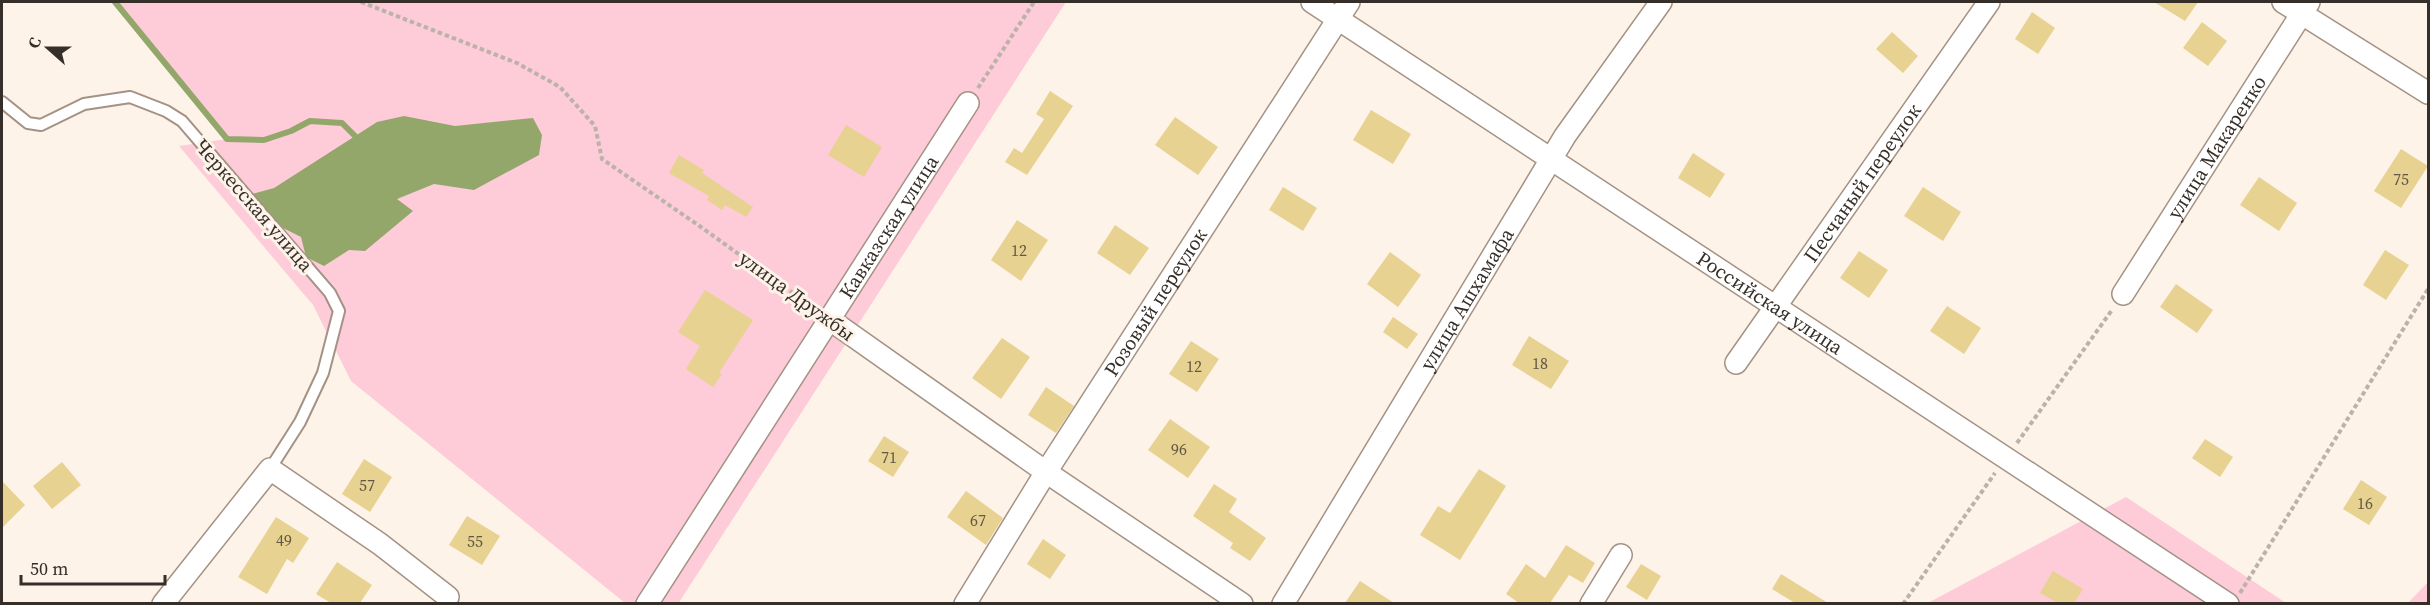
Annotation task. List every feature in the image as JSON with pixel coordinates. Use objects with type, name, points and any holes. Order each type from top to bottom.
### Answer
[{"type":"street","name":"Российская улица","points":[[1312,2],[1344,10],[1551,159],[1776,306],[2234,598]]},
{"type":"street","name":"улица Ашхамафа","points":[[1283,603],[1565,136],[1661,2]]},
{"type":"street","name":"Песчаный переулок","points":[[1736,363],[1989,2]]},
{"type":"street","points":[[2283,2],[2305,8],[2428,93]]},
{"type":"street","name":"улица Макаренко","points":[[2123,294],[2305,8]]},
{"type":"street","name":"Розовый переулок","points":[[965,603],[1046,472],[1344,10]]},
{"type":"street","name":"Кавказcкая улица","points":[[647,603],[968,103]]},
{"type":"street","name":"улица Дружбы","points":[[829,319],[1046,472],[1242,603]]},
{"type":"street","points":[[163,603],[270,469],[380,544],[448,597]]},
{"type":"street","points":[[1591,603],[1621,555]]},
{"type":"lane","name":"Черкесская улица","points":[[2,102],[28,123],[41,125],[84,104],[130,97],[166,111],[182,121],[330,293],[339,311],[323,373],[300,422],[270,469]]},
{"type":"path","name":"улица Дружбы","points":[[361,2],[517,63],[560,87],[595,126],[602,159],[701,226],[829,319]]},
{"type":"path","points":[[968,103],[1034,2]]},
{"type":"path","points":[[2234,598],[2428,290]]},
{"type":"shaded area","points":[[115,2],[1066,2],[678,604],[655,603],[643,592],[634,603],[625,603],[351,381],[313,305],[179,146],[227,139]]},
{"type":"shaded area","points":[[404,116],[455,126],[533,118],[542,135],[539,155],[474,190],[434,184],[397,199],[413,211],[365,251],[349,250],[324,266],[306,257],[301,237],[279,226],[252,194],[274,188],[377,122]]},
{"type":"shaded area","points":[[2126,497],[2286,603],[1926,604]]},
{"type":"shaded area","points":[[2428,582],[2428,603],[2408,603]]},
{"type":"building","points":[[2154,2],[2198,2],[2185,21]]},
{"type":"building","points":[[2032,12],[2055,28],[2038,54],[2015,39]]},
{"type":"building","points":[[2202,22],[2227,41],[2208,66],[2183,48]]},
{"type":"building","points":[[1892,32],[1918,56],[1903,73],[1876,49]]},
{"type":"building","points":[[1050,91],[1073,106],[1027,175],[1005,162],[1014,148],[1022,153],[1044,119],[1036,114]]},
{"type":"building","points":[[1371,110],[1411,134],[1393,164],[1353,140]]},
{"type":"building","points":[[1175,117],[1218,147],[1198,175],[1155,145]]},
{"type":"building","points":[[846,125],[882,147],[864,177],[828,155]]},
{"type":"building","points":[[2401,149],[2428,166],[2401,208],[2374,191]]},
{"type":"building","points":[[1693,153],[1725,174],[1710,198],[1678,178]]},
{"type":"building","points":[[679,155],[704,170],[702,173],[753,207],[746,217],[725,205],[722,210],[707,200],[709,196],[669,173]]},
{"type":"building","points":[[2259,177],[2297,203],[2279,231],[2240,205]]},
{"type":"building","points":[[1283,187],[1317,208],[1303,231],[1269,210]]},
{"type":"building","points":[[1923,187],[1961,212],[1943,241],[1904,216]]},
{"type":"building","points":[[1017,220],[1048,240],[1021,281],[991,260]]},
{"type":"building","points":[[1115,225],[1149,248],[1130,275],[1097,253]]},
{"type":"building","points":[[2385,250],[2409,265],[2386,300],[2363,285]]},
{"type":"building","points":[[1859,251],[1888,270],[1869,298],[1840,278]]},
{"type":"building","points":[[1390,252],[1421,275],[1398,307],[1367,284]]},
{"type":"building","points":[[2176,284],[2213,310],[2197,333],[2160,307]]},
{"type":"building","points":[[705,290],[753,320],[719,373],[722,374],[713,387],[686,369],[700,346],[678,332]]},
{"type":"building","points":[[1947,306],[1981,328],[1964,354],[1930,331]]},
{"type":"building","points":[[1393,317],[1418,334],[1407,349],[1383,332]]},
{"type":"building","points":[[1529,336],[1569,361],[1551,389],[1512,365]]},
{"type":"building","points":[[1002,338],[1030,357],[1001,399],[972,378]]},
{"type":"building","points":[[1191,341],[1219,359],[1197,392],[1169,374]]},
{"type":"building","points":[[1046,387],[1074,406],[1056,433],[1028,415]]},
{"type":"building","points":[[1170,419],[1210,447],[1188,478],[1148,450]]},
{"type":"building","points":[[884,436],[909,452],[893,477],[868,461]]},
{"type":"building","points":[[2205,439],[2233,457],[2220,477],[2192,458]]},
{"type":"building","points":[[364,459],[392,477],[370,512],[342,494]]},
{"type":"building","points":[[62,462],[81,485],[52,509],[33,486]]},
{"type":"building","points":[[1479,469],[1506,486],[1460,560],[1420,535],[1438,506],[1450,513]]},
{"type":"building","points":[[2361,480],[2387,497],[2369,525],[2343,509]]},
{"type":"building","points":[[2,481],[25,505],[2,528]]},
{"type":"building","points":[[1214,484],[1237,499],[1229,512],[1266,538],[1250,561],[1230,548],[1233,543],[1193,516]]},
{"type":"building","points":[[966,491],[1003,518],[986,545],[947,517]]},
{"type":"building","points":[[467,516],[500,536],[482,565],[449,545]]},
{"type":"building","points":[[276,517],[309,538],[293,563],[287,559],[267,594],[238,577]]},
{"type":"building","points":[[1043,539],[1066,555],[1050,579],[1027,564]]},
{"type":"building","points":[[1566,545],[1595,563],[1583,583],[1569,575],[1550,603],[1519,603],[1506,594],[1526,564],[1545,578]]},
{"type":"building","points":[[337,562],[372,585],[360,603],[331,603],[316,594]]},
{"type":"building","points":[[1641,564],[1661,576],[1647,600],[1626,587]]},
{"type":"building","points":[[2053,571],[2083,589],[2074,603],[2058,603],[2040,593]]},
{"type":"building","points":[[1781,574],[1828,603],[1795,603],[1772,589]]},
{"type":"building","points":[[1360,581],[1394,603],[1345,603]]},
{"type":"waterway","points":[[115,2],[227,139],[264,140],[291,131],[310,121],[342,123],[355,136]]}]
